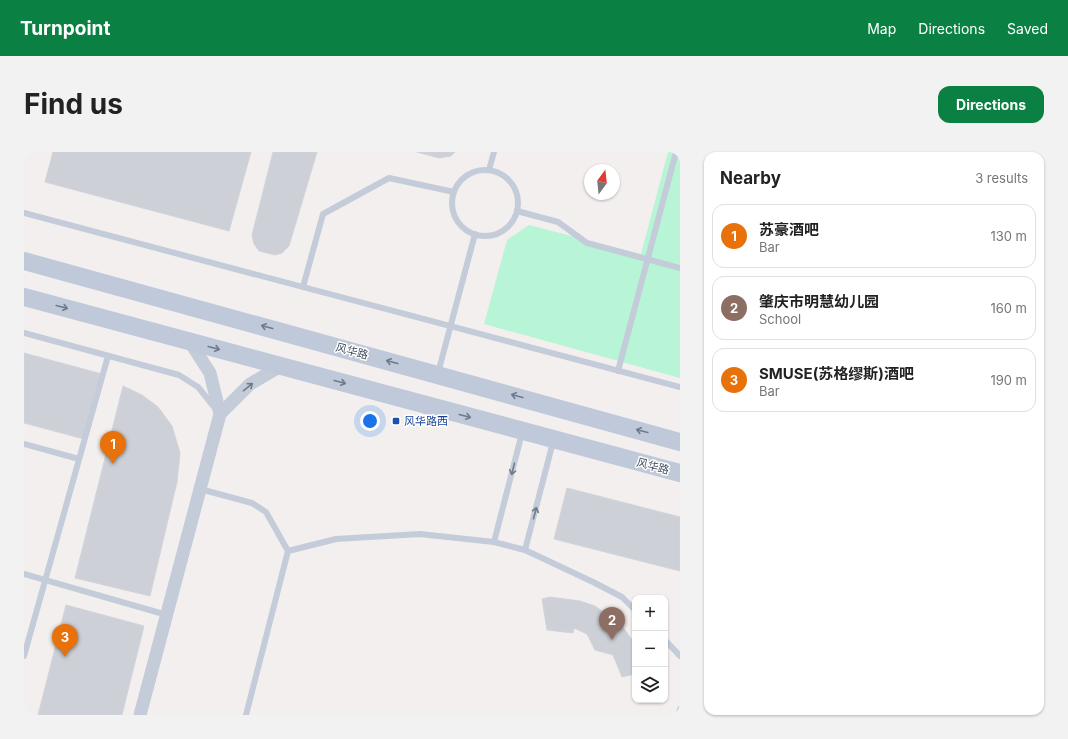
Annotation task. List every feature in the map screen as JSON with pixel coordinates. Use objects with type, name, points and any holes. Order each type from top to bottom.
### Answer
[{"type":"main road","name":"风华路","points":[[24,261],[680,442]]},
{"type":"main road","name":"风华路","points":[[24,297],[680,474]]},
{"type":"street","points":[[140,715],[220,414],[210,373],[190,342]]},
{"type":"street","points":[[220,414],[250,384],[281,366]]},
{"type":"lane","points":[[489,170],[494,152]]},
{"type":"lane","points":[[618,371],[646,259],[676,152]]},
{"type":"lane","points":[[478,170],[489,170],[500,173],[509,180],[515,189],[518,200],[517,211],[513,221],[506,228],[496,234],[486,236],[475,234],[466,230],[458,222],[452,202],[454,192],[459,182],[467,175],[478,170]]},
{"type":"lane","points":[[303,288],[323,214],[390,178],[454,192]]},
{"type":"lane","points":[[517,211],[558,222],[587,243],[680,268]]},
{"type":"lane","points":[[24,213],[680,387]]},
{"type":"lane","points":[[438,375],[475,234]]},
{"type":"lane","points":[[24,333],[179,375],[198,387],[220,414]]},
{"type":"lane","points":[[24,656],[108,356]]},
{"type":"lane","points":[[494,542],[523,431]]},
{"type":"lane","points":[[525,550],[554,440]]},
{"type":"lane","points":[[24,444],[80,459]]},
{"type":"lane","points":[[200,489],[252,503],[266,512],[288,551],[246,715]]},
{"type":"lane","points":[[288,551],[336,539],[420,534],[494,542],[525,550],[593,582],[622,598],[632,607]]},
{"type":"lane","points":[[24,574],[167,615]]},
{"type":"lane","points":[[668,643],[680,656]]},
{"type":"lane","points":[[679,715],[680,708]]},
{"type":"green space","points":[[668,152],[680,152],[680,378],[484,324],[507,240],[529,225],[641,254]]},
{"type":"building","points":[[53,152],[251,152],[229,231],[45,182]]},
{"type":"building","points":[[273,152],[317,152],[289,246],[282,253],[275,255],[259,251],[254,244],[252,235]]},
{"type":"building","points":[[417,152],[455,152],[451,156],[439,158]]},
{"type":"building","points":[[24,353],[102,374],[84,439],[24,423]]},
{"type":"building","points":[[123,386],[142,395],[158,407],[172,426],[180,453],[177,482],[150,596],[75,578]]},
{"type":"building","points":[[567,488],[680,517],[680,571],[554,539]]},
{"type":"building","points":[[550,597],[580,601],[595,606],[622,626],[632,640],[632,675],[622,677],[613,655],[595,650],[587,634],[574,628],[573,633],[547,630],[542,599]]},
{"type":"building","points":[[66,605],[144,626],[122,715],[38,715]]},
{"type":"place","name":"风华路西","points":[[396,421]]},
{"type":"place","name":"苏豪酒吧","points":[[113,464]]},
{"type":"place","name":"肇庆市明慧幼儿园","points":[[612,640]]},
{"type":"place","name":"SMUSE(苏格缪斯)酒吧","points":[[65,657]]}]
